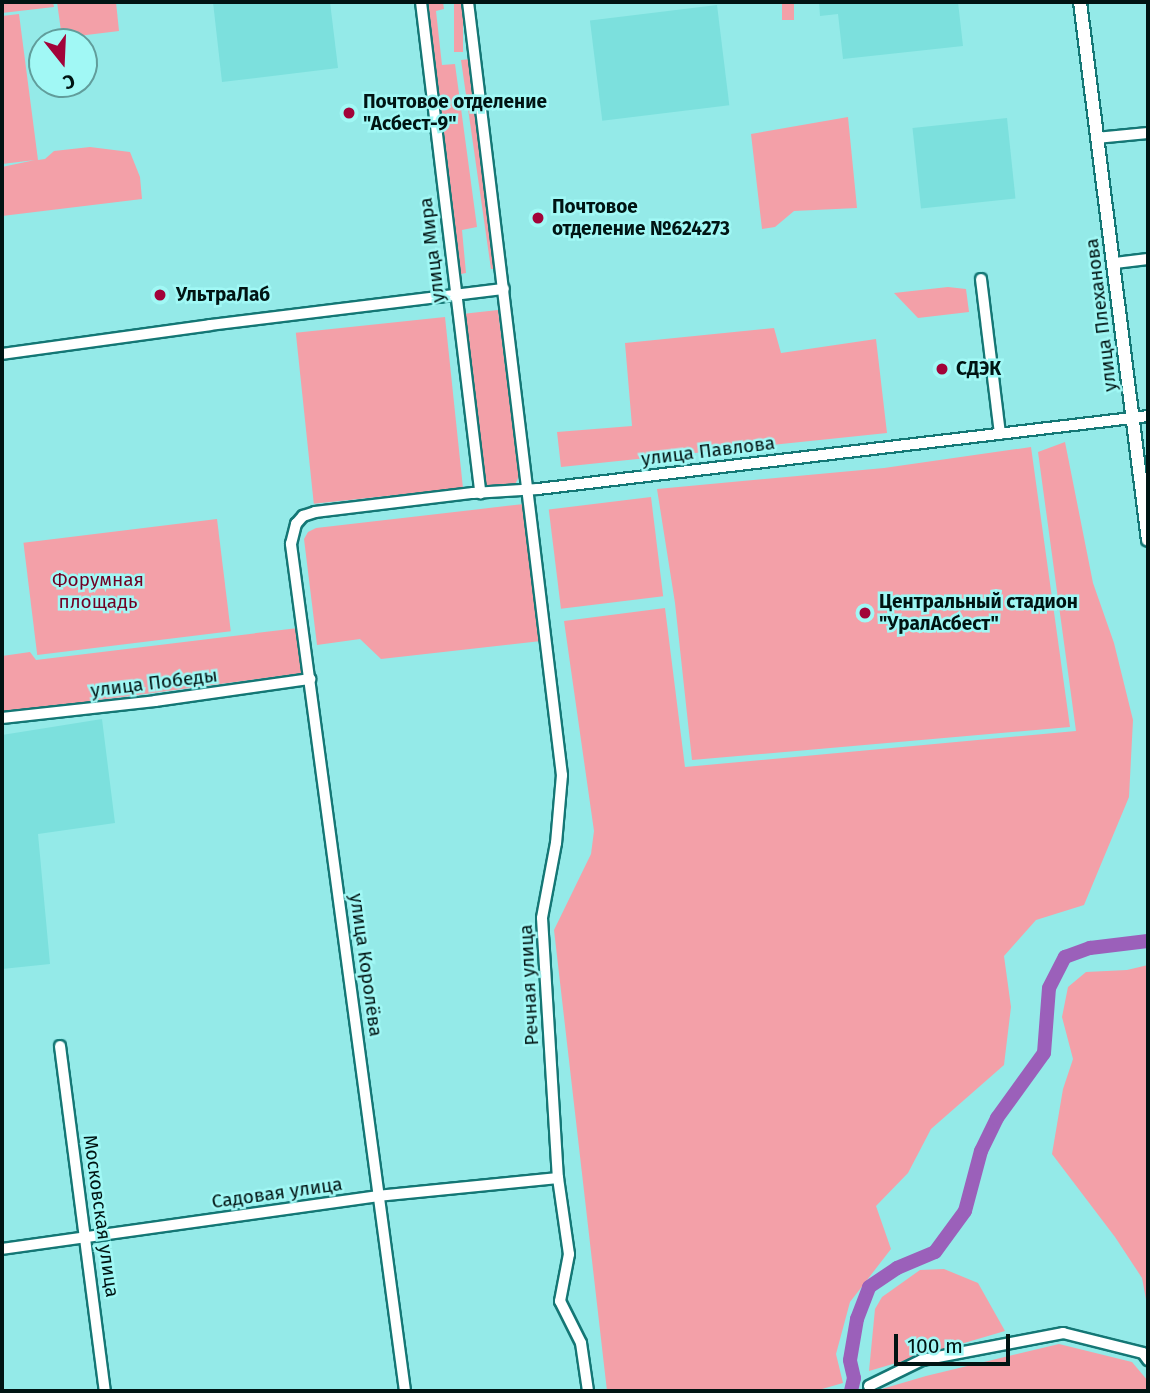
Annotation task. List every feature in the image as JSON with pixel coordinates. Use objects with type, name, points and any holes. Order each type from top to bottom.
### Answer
[{"type":"main road","name":"улица Плеханова","points":[[1080,2],[1148,540]]},
{"type":"street","name":"улица Мира","points":[[421,2],[480,494]]},
{"type":"street","points":[[468,2],[528,490]]},
{"type":"street","points":[[1096,138],[1148,133]]},
{"type":"street","points":[[1115,263],[1148,259]]},
{"type":"street","points":[[981,279],[1000,434]]},
{"type":"street","points":[[2,354],[504,289]]},
{"type":"street","name":"улица Павлова","points":[[291,544],[296,524],[303,516],[315,512],[528,490],[1148,416]]},
{"type":"street","name":"Речная улица","points":[[528,490],[562,775],[556,843],[542,918],[558,1178],[569,1254],[559,1301],[581,1343],[588,1391]]},
{"type":"street","name":"улица Королёва","points":[[291,544],[405,1391]]},
{"type":"street","name":"улица Победы","points":[[2,718],[310,680]]},
{"type":"street","name":"Московская улица","points":[[60,1046],[105,1391]]},
{"type":"street","name":"Садовая улица","points":[[2,1249],[377,1196],[558,1178]]},
{"type":"street","points":[[870,1386],[922,1360],[1063,1333],[1143,1353],[1148,1360]]},
{"type":"shaded area","points":[[213,2],[330,2],[338,68],[222,82]]},
{"type":"shaded area","points":[[819,2],[958,2],[963,46],[843,59],[838,14],[820,16]]},
{"type":"shaded area","points":[[717,5],[729,105],[602,121],[590,21]]},
{"type":"shaded area","points":[[1007,118],[1015,199],[921,208],[913,128]]},
{"type":"shaded area","points":[[102,719],[115,823],[38,834],[50,964],[2,969],[2,735]]},
{"type":"green space","points":[[2,2],[53,2],[54,7],[2,13]]},
{"type":"green space","points":[[57,2],[116,2],[119,31],[98,34],[98,28],[61,28]]},
{"type":"green space","points":[[428,2],[443,2],[444,9],[436,11],[442,65],[455,64],[477,227],[462,230],[466,273],[461,274]]},
{"type":"green space","points":[[454,2],[463,2],[463,52],[454,52]]},
{"type":"green space","points":[[782,2],[794,2],[794,20],[782,20]]},
{"type":"green space","points":[[19,14],[38,160],[45,159],[54,151],[90,147],[130,152],[140,177],[142,199],[2,216],[2,167],[35,160],[2,164],[2,16]]},
{"type":"green space","points":[[470,59],[498,269],[491,269],[461,60]]},
{"type":"green space","points":[[848,117],[857,208],[794,211],[775,227],[762,229],[751,134]]},
{"type":"green space","points":[[948,287],[966,289],[969,312],[918,318],[894,293]]},
{"type":"green space","points":[[498,310],[519,476],[514,487],[491,490],[483,480],[462,314]]},
{"type":"green space","points":[[445,317],[463,488],[314,504],[296,333]]},
{"type":"green space","points":[[774,328],[781,353],[876,339],[887,433],[561,467],[557,432],[632,426],[625,343]]},
{"type":"green space","points":[[1065,442],[1093,583],[1114,643],[1133,720],[1129,797],[1084,905],[1036,920],[1004,956],[1011,1007],[1004,1065],[931,1129],[908,1173],[876,1206],[891,1249],[850,1302],[836,1354],[843,1383],[815,1391],[607,1391],[554,930],[591,854],[594,831],[564,621],[665,608],[685,767],[1076,731],[1038,452]]},
{"type":"green space","name":"Центральный стадион \"УралАсбест\"","points":[[1031,447],[1070,727],[692,760],[675,603],[657,489],[884,468]]},
{"type":"green space","points":[[651,497],[663,596],[561,609],[549,510]]},
{"type":"green space","points":[[524,504],[541,641],[381,659],[360,639],[317,645],[304,539],[308,532],[316,528]]},
{"type":"green space","name":"Форумная площадь","points":[[217,519],[231,631],[37,655],[23,543]]},
{"type":"green space","points":[[298,628],[303,673],[2,713],[2,656],[30,652],[36,660]]},
{"type":"green space","points":[[1148,965],[1148,1310],[1142,1278],[1115,1237],[1052,1154],[1063,1089],[1073,1059],[1062,1017],[1068,987],[1086,972],[1127,970]]},
{"type":"green space","points":[[944,1269],[978,1283],[1005,1331],[869,1371],[875,1309],[882,1297],[920,1270]]},
{"type":"green space","points":[[1059,1344],[1132,1362],[1148,1381],[1148,1391],[875,1391],[926,1376]]},
{"type":"waterway","points":[[851,1391],[854,1378],[850,1360],[857,1319],[869,1287],[897,1268],[935,1252],[965,1211],[981,1151],[997,1118],[1044,1053],[1049,988],[1065,957],[1090,948],[1148,941]]},
{"type":"place","name":"Почтовое отделение \"Асбест-9\"","points":[[349,113]]},
{"type":"place","name":"Почтовое отделение №624273","points":[[538,218]]},
{"type":"place","name":"УльтраЛаб","points":[[160,295]]},
{"type":"place","name":"СДЭК","points":[[942,369]]},
{"type":"place","name":"Центральный стадион \"УралАсбест\"","points":[[865,613]]}]
